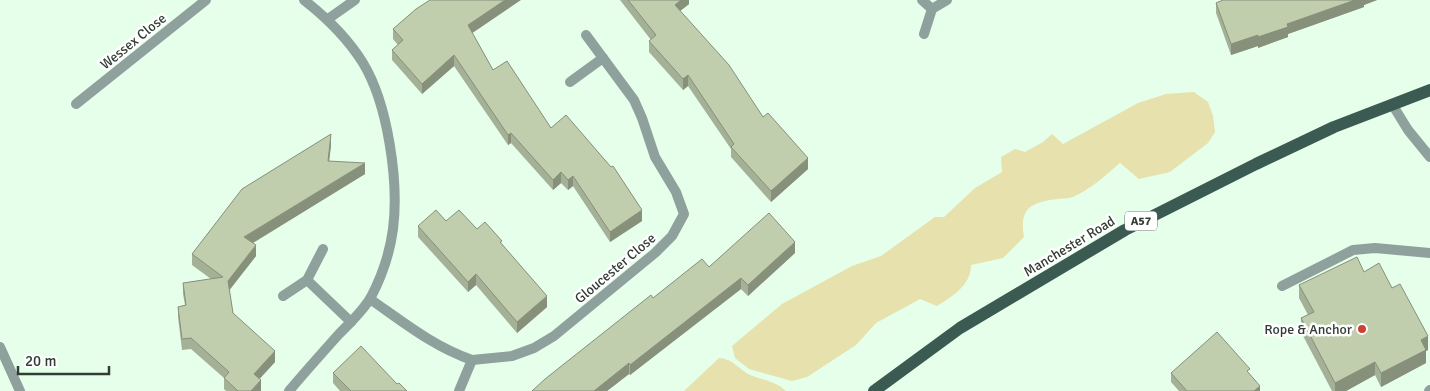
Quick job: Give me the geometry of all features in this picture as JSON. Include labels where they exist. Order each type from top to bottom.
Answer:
[{"type":"main road","name":"Manchester Road","points":[[874,391],[960,328],[1125,230],[1256,164],[1334,128],[1430,90]]},
{"type":"street","name":"Wessex Close","points":[[76,104],[206,0]]},
{"type":"street","points":[[288,391],[370,299],[389,251],[393,228],[394,199],[390,149],[382,111],[374,88],[364,65],[349,42],[328,19],[304,0]]},
{"type":"street","points":[[328,19],[355,0]]},
{"type":"street","points":[[922,0],[932,9]]},
{"type":"street","points":[[924,34],[932,9],[947,0]]},
{"type":"street","name":"Gloucester Close","points":[[370,299],[452,354],[472,360],[512,356],[534,348],[554,336],[672,236],[684,214],[676,192],[655,158],[634,100],[586,35]]},
{"type":"street","points":[[570,82],[604,58]]},
{"type":"street","points":[[1392,104],[1408,130],[1430,157]]},
{"type":"street","points":[[1282,286],[1353,250],[1385,248],[1430,254]]},
{"type":"street","points":[[283,296],[307,280],[323,250]]},
{"type":"street","points":[[307,280],[351,322]]},
{"type":"street","points":[[0,347],[20,391]]},
{"type":"street","points":[[459,391],[472,360]]},
{"type":"shaded area","points":[[1194,92],[1208,102],[1213,116],[1215,132],[1208,143],[1170,172],[1139,179],[1120,163],[1080,194],[1070,198],[1049,200],[1034,205],[1025,213],[1023,219],[1024,237],[1003,258],[971,265],[968,278],[964,284],[949,298],[937,306],[920,299],[876,323],[856,345],[807,377],[792,381],[749,369],[735,358],[732,346],[782,304],[852,266],[881,256],[935,217],[944,217],[975,188],[1002,172],[1001,157],[1015,149],[1025,152],[1043,142],[1052,134],[1063,144],[1138,103],[1166,94]]},
{"type":"shaded area","points":[[719,358],[728,360],[746,373],[773,383],[786,391],[684,391]]},
{"type":"building","points":[[430,0],[505,0],[468,25],[493,70],[507,61],[551,128],[566,115],[611,167],[613,166],[642,210],[610,232],[573,176],[568,180],[561,172],[553,180],[511,133],[508,135],[454,55],[422,84],[392,50],[403,40],[393,29],[416,9]]},
{"type":"building","points":[[628,0],[681,0],[675,5],[729,65],[763,117],[768,113],[808,158],[771,191],[731,147],[734,144],[688,75],[683,79],[649,41],[656,35]]},
{"type":"building","points":[[1223,0],[1355,0],[1287,24],[1288,27],[1231,44],[1216,3]]},
{"type":"building","points":[[331,134],[328,161],[365,163],[244,237],[256,245],[228,281],[233,313],[275,351],[254,374],[261,380],[251,391],[238,391],[224,378],[229,372],[191,338],[182,339],[178,307],[186,305],[183,283],[223,277],[192,254],[242,189]]},
{"type":"building","points":[[436,210],[446,221],[459,210],[477,229],[485,222],[547,296],[517,322],[476,274],[468,282],[418,226]]},
{"type":"building","points":[[769,213],[795,242],[748,285],[741,278],[594,391],[532,391],[651,295],[653,298],[702,259],[709,267]]},
{"type":"building","name":"Rope & Anchor","points":[[1357,257],[1364,272],[1379,263],[1392,288],[1400,284],[1428,336],[1421,340],[1426,350],[1381,373],[1375,362],[1335,383],[1301,318],[1314,312],[1299,285]]},
{"type":"building","points":[[1217,332],[1250,369],[1247,371],[1260,386],[1254,391],[1187,391],[1171,373]]},
{"type":"building","points":[[361,346],[397,384],[399,383],[407,391],[351,391],[333,373]]},
{"type":"place","name":"Rope & Anchor","points":[[1362,329]]}]
